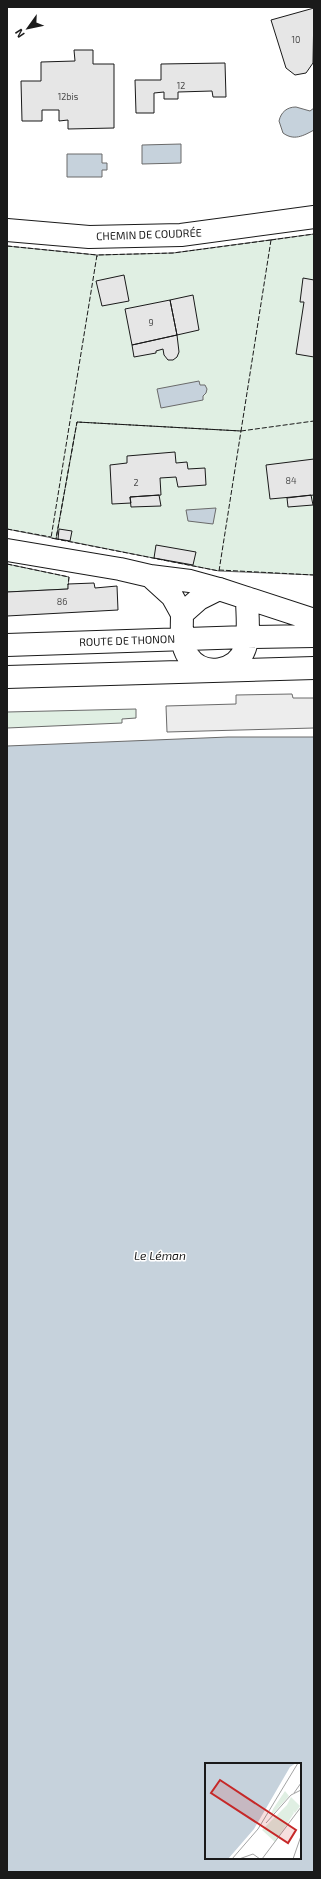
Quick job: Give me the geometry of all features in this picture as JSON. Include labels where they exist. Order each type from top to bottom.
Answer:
[{"type":"main road","name":"CHEMIN DE COUDRÉE","points":[[7,230],[89,237],[174,235],[193,234],[272,221],[314,217]]},
{"type":"main road","points":[[7,550],[120,569],[150,576],[190,581],[314,620]]},
{"type":"main road","points":[[150,576],[161,584],[172,596],[182,614],[182,638],[184,648],[189,657],[204,669],[225,669],[234,664],[241,656],[247,637],[247,598]]},
{"type":"main road","points":[[182,614],[199,599],[219,589]]},
{"type":"main road","name":"ROUTE DE THONON","points":[[7,644],[182,638],[314,636]]},
{"type":"main road","points":[[7,677],[314,668]]},
{"type":"green space","points":[[314,234],[314,575],[219,571],[7,529],[7,246],[97,255],[173,253]]},
{"type":"green space","points":[[7,564],[69,577],[68,589],[7,592]]},
{"type":"green space","points":[[136,709],[136,718],[122,719],[122,723],[7,728],[7,712]]},
{"type":"shaded area","points":[[292,694],[293,698],[314,698],[314,728],[167,732],[166,706],[236,704],[236,695]]},
{"type":"water","points":[[296,107],[310,111],[314,108],[314,130],[302,136],[291,137],[283,133],[279,121],[281,115],[285,111]]},
{"type":"water","points":[[181,144],[181,163],[142,164],[142,145]]},
{"type":"water","points":[[67,154],[102,154],[102,163],[107,163],[107,170],[102,170],[102,177],[67,177]]},
{"type":"water","points":[[199,381],[200,385],[205,385],[207,389],[203,396],[203,400],[161,408],[157,389]]},
{"type":"water","points":[[216,508],[213,524],[188,521],[186,510]]},
{"type":"water","name":"Le Léman","points":[[228,737],[314,737],[314,1872],[7,1872],[7,746]]},
{"type":"building","points":[[314,8],[313,63],[306,73],[295,75],[286,68],[271,20]]},
{"type":"building","points":[[74,50],[93,50],[93,64],[114,64],[114,128],[68,129],[68,120],[59,121],[59,110],[42,110],[42,121],[22,121],[21,81],[41,81],[41,62],[75,61]]},
{"type":"building","points":[[225,63],[226,97],[213,97],[212,91],[178,92],[178,99],[164,99],[164,92],[154,93],[154,113],[136,113],[135,80],[161,80],[161,64]]},
{"type":"building","points":[[124,275],[129,301],[102,306],[96,281]]},
{"type":"building","points":[[303,278],[314,280],[314,357],[296,354],[304,302],[300,302]]},
{"type":"building","points":[[193,295],[199,330],[177,335],[170,300]]},
{"type":"building","points":[[170,300],[177,335],[132,345],[125,309]]},
{"type":"building","points":[[177,335],[179,352],[177,357],[173,360],[168,360],[164,355],[163,349],[156,351],[156,353],[134,357],[132,345]]},
{"type":"building","points":[[175,452],[176,463],[187,462],[188,469],[205,468],[206,485],[178,487],[176,477],[160,478],[161,495],[130,497],[131,503],[112,504],[110,465],[127,463],[127,456]]},
{"type":"building","points":[[314,459],[314,495],[270,499],[266,465]]},
{"type":"building","points":[[159,495],[161,506],[131,507],[130,497]]},
{"type":"building","points":[[311,495],[313,505],[288,507],[287,498]]},
{"type":"building","points":[[59,529],[72,531],[70,541],[58,539]]},
{"type":"building","points":[[156,545],[196,552],[193,565],[154,558]]},
{"type":"building","points":[[94,583],[95,588],[117,586],[118,610],[7,616],[7,592],[68,589],[68,584]]},
{"type":"fence","points":[[271,240],[314,234]]},
{"type":"fence","points":[[271,240],[241,431],[77,422],[56,539],[51,538],[97,255],[173,253],[271,240]]},
{"type":"fence","points":[[7,246],[97,255],[97,257]]},
{"type":"fence","points":[[241,431],[314,421]]},
{"type":"fence","points":[[77,422],[241,431],[219,571],[56,539],[77,422]]},
{"type":"fence","points":[[7,529],[51,537]]},
{"type":"fence","points":[[7,564],[69,577],[68,585]]},
{"type":"fence","points":[[219,570],[314,575]]}]
